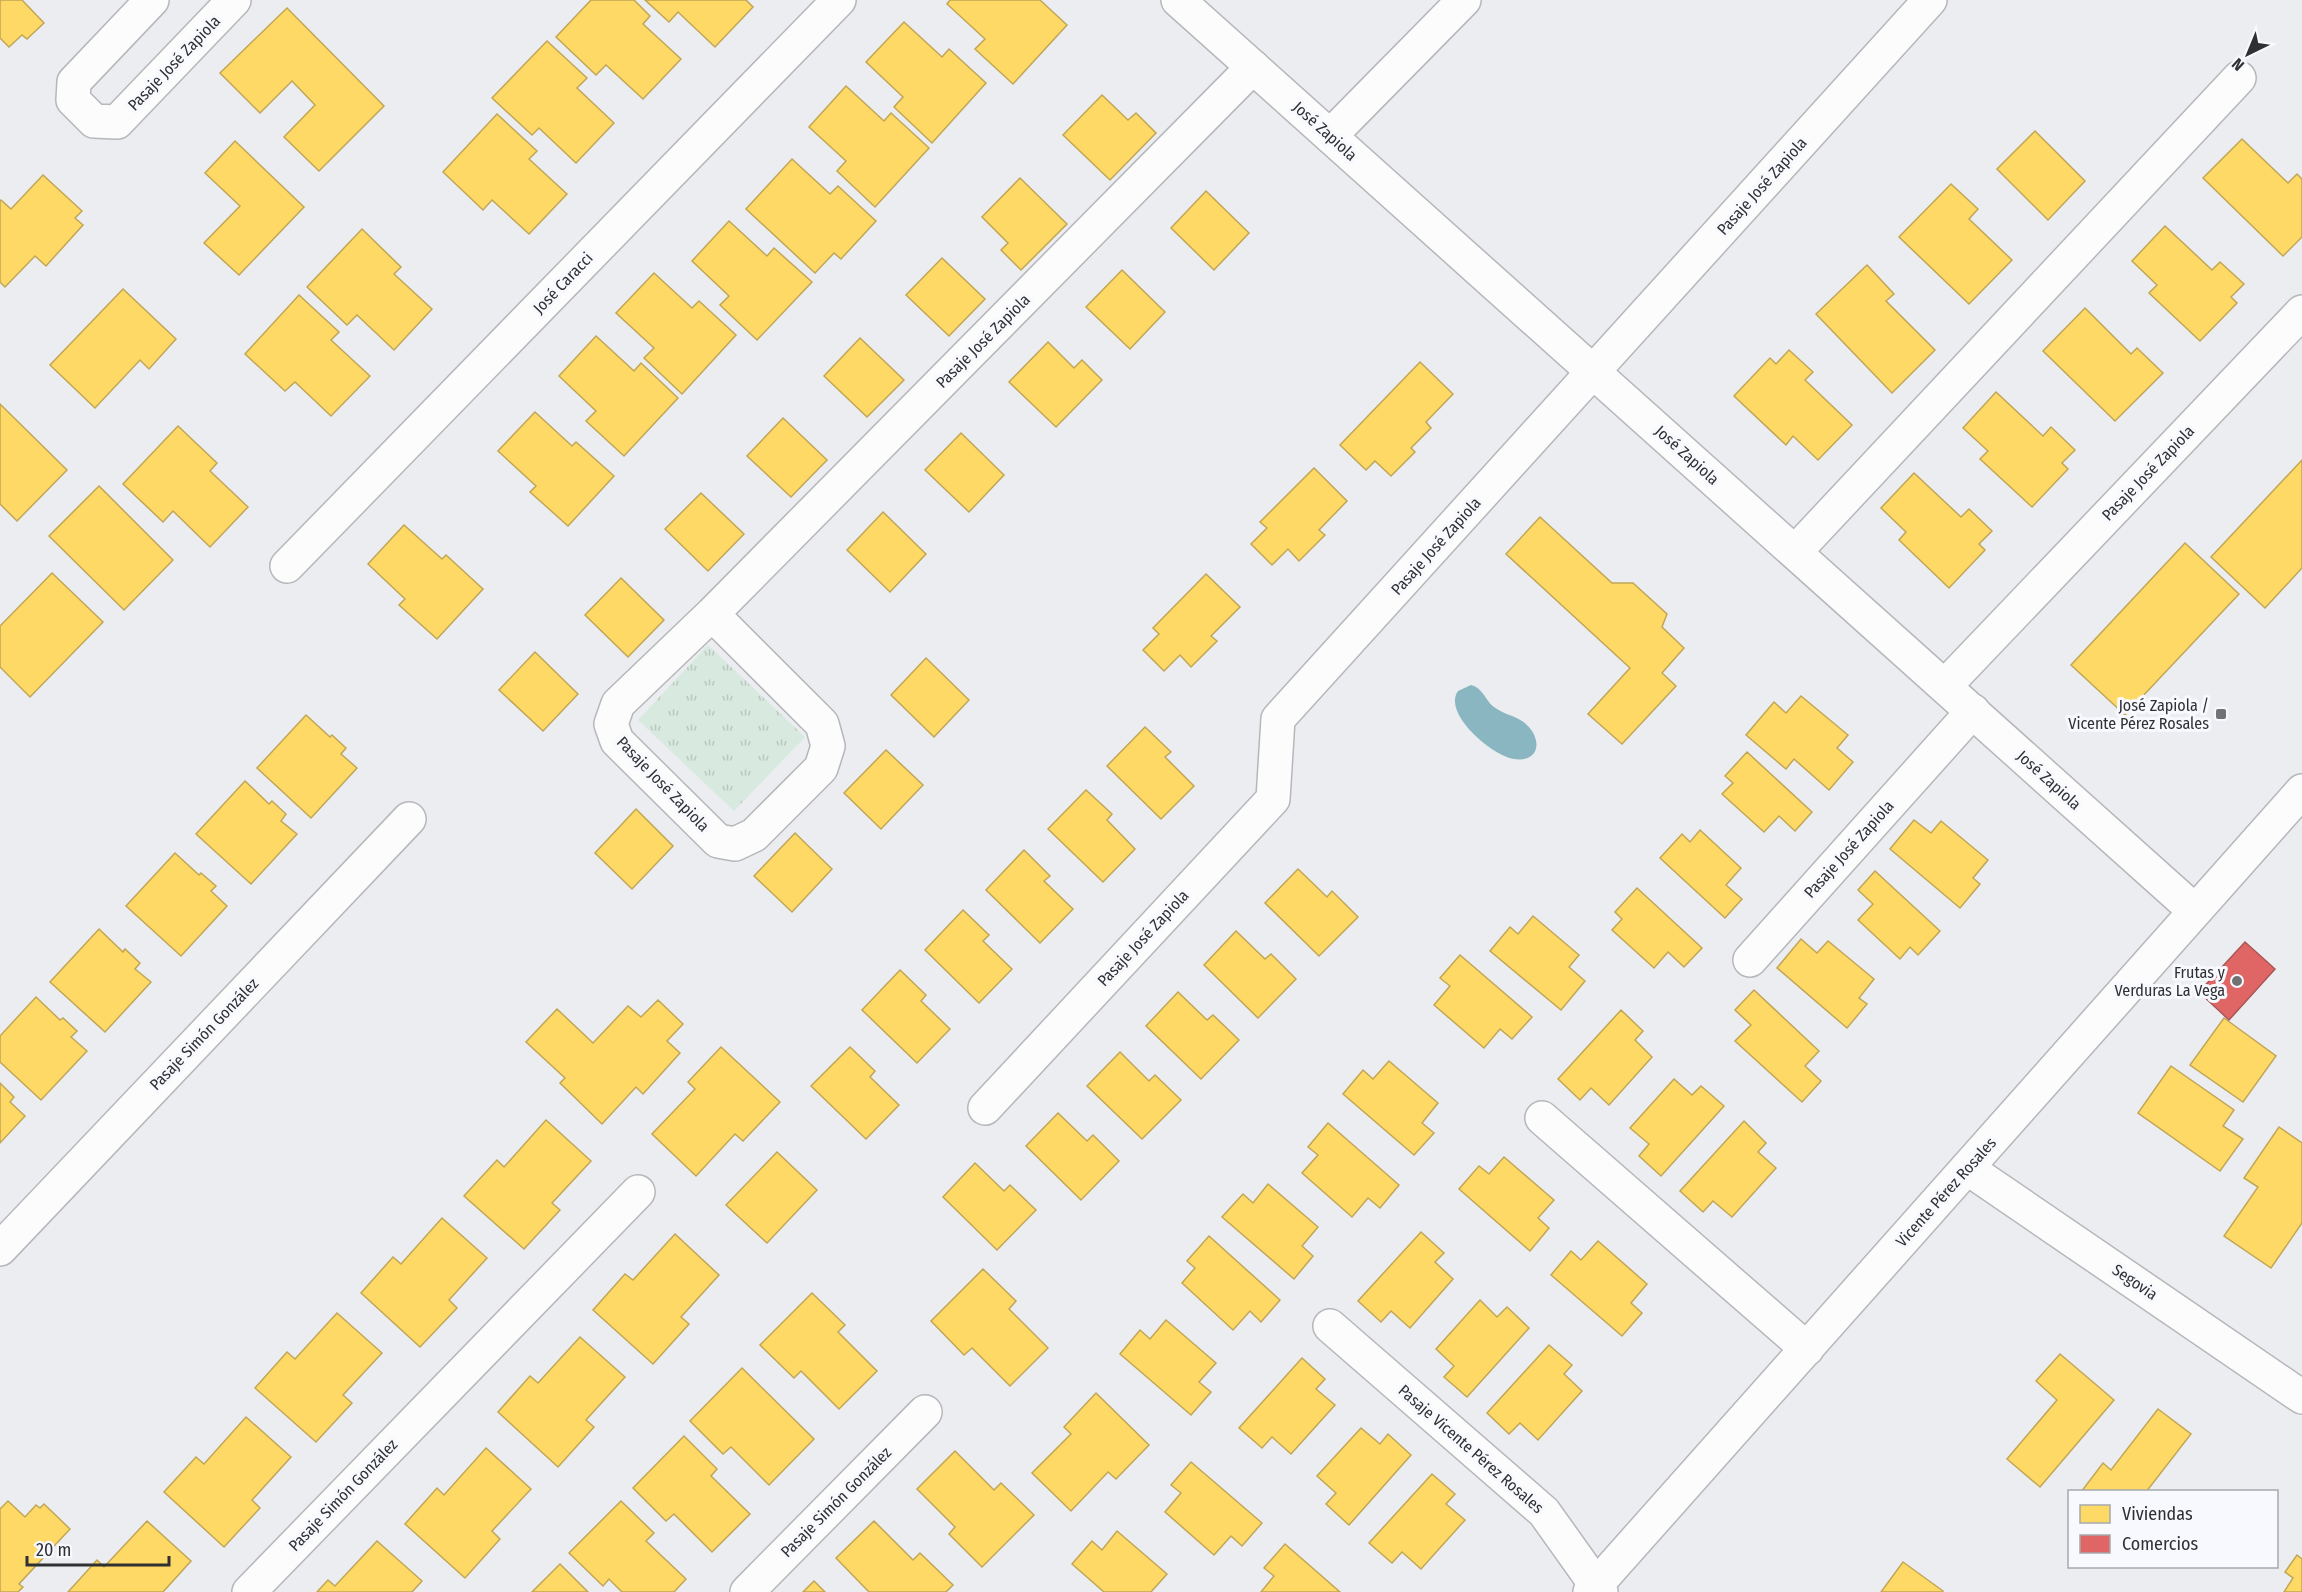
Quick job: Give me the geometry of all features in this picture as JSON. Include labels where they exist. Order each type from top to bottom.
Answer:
[{"type":"street","name":"Pasaje José Zapiola","points":[[152,0],[74,82],[73,100],[94,121],[117,122],[234,0]]},
{"type":"street","name":"José Caracci","points":[[287,566],[839,0]]},
{"type":"street","name":"José Zapiola","points":[[1178,0],[2195,911]]},
{"type":"street","points":[[1330,136],[1464,0]]},
{"type":"street","name":"Pasaje José Zapiola","points":[[985,1108],[1273,799],[1278,718],[1930,0]]},
{"type":"street","name":"Pasaje José Zapiola","points":[[712,614],[822,724],[828,746],[821,768],[754,835],[735,844],[718,841],[617,741],[611,724],[618,704],[712,614],[1253,67]]},
{"type":"street","points":[[1795,552],[2239,78]]},
{"type":"street","name":"Pasaje José Zapiola","points":[[1945,686],[2302,312]]},
{"type":"street","name":"Pasaje José Zapiola","points":[[1750,960],[1973,711]]},
{"type":"street","name":"Vicente Pérez Rosales","points":[[1596,1590],[1807,1348],[2302,791]]},
{"type":"street","name":"Pasaje Simón González","points":[[0,1250],[409,819]]},
{"type":"street","points":[[1542,1118],[1807,1348]]},
{"type":"street","name":"Segovia","points":[[1967,1168],[2302,1397]]},
{"type":"street","name":"Pasaje Simón González","points":[[249,1592],[638,1192]]},
{"type":"street","name":"Pasaje Vicente Pérez Rosales","points":[[1330,1326],[1544,1512],[1596,1590]]},
{"type":"street","name":"Pasaje Simón González","points":[[747,1592],[925,1412]]},
{"type":"green space","points":[[708,645],[805,737],[734,811],[638,720]]},
{"type":"water","points":[[1471,685],[1481,691],[1494,707],[1519,719],[1529,727],[1536,740],[1535,752],[1530,757],[1514,759],[1505,756],[1483,742],[1463,722],[1457,711],[1455,700],[1458,691]]},
{"type":"building: Viviendas","points":[[0,0],[22,0],[44,23],[27,39],[22,35],[9,47],[0,38]]},
{"type":"building: Viviendas","points":[[591,0],[634,0],[650,16],[643,24],[681,59],[643,99],[606,65],[596,75],[556,37]]},
{"type":"building: Viviendas","points":[[645,0],[746,0],[753,7],[715,47],[678,12],[669,22]]},
{"type":"building: Viviendas","points":[[950,0],[1040,0],[1067,25],[1013,84],[975,49],[985,39],[947,4]]},
{"type":"building: Viviendas","points":[[287,8],[384,106],[319,171],[284,137],[315,105],[292,81],[260,113],[220,73]]},
{"type":"building: Viviendas","points":[[904,22],[942,57],[949,49],[986,83],[932,143],[894,107],[903,97],[866,62]]},
{"type":"building: Viviendas","points":[[547,41],[587,78],[577,88],[614,123],[576,163],[539,128],[532,135],[492,98]]},
{"type":"building: Viviendas","points":[[846,86],[884,121],[891,113],[929,148],[875,207],[837,171],[846,161],[809,127]]},
{"type":"building: Viviendas","points":[[1102,95],[1128,120],[1136,113],[1156,133],[1110,180],[1063,135]]},
{"type":"building: Viviendas","points":[[497,114],[537,151],[529,159],[567,194],[529,234],[492,200],[483,210],[443,172]]},
{"type":"building: Viviendas","points":[[2035,131],[2085,181],[2048,220],[1997,169]]},
{"type":"building: Viviendas","points":[[2242,139],[2288,183],[2297,174],[2302,179],[2302,237],[2283,256],[2203,178]]},
{"type":"building: Viviendas","points":[[235,141],[304,207],[239,275],[204,243],[240,206],[205,173]]},
{"type":"building: Viviendas","points":[[792,159],[830,194],[838,186],[876,221],[841,259],[834,253],[815,273],[746,209]]},
{"type":"building: Viviendas","points":[[43,175],[82,211],[75,218],[83,225],[46,266],[35,256],[5,287],[0,282],[0,201],[11,209]]},
{"type":"building: Viviendas","points":[[1020,178],[1067,224],[1021,270],[1001,250],[1008,243],[982,217]]},
{"type":"building: Viviendas","points":[[1951,184],[1978,209],[1969,219],[2012,260],[1969,304],[1899,237]]},
{"type":"building: Viviendas","points":[[1206,191],[1249,233],[1214,270],[1171,228]]},
{"type":"building: Viviendas","points":[[729,221],[767,256],[774,248],[812,282],[757,340],[720,305],[729,296],[692,261]]},
{"type":"building: Viviendas","points":[[2165,226],[2212,270],[2220,262],[2244,284],[2231,297],[2237,303],[2200,341],[2149,293],[2157,285],[2132,261]]},
{"type":"building: Viviendas","points":[[362,229],[401,267],[394,274],[432,309],[394,350],[357,315],[347,325],[307,287]]},
{"type":"building: Viviendas","points":[[942,258],[985,299],[949,336],[906,295]]},
{"type":"building: Viviendas","points":[[1867,265],[1894,294],[1886,301],[1935,350],[1892,393],[1816,314]]},
{"type":"building: Viviendas","points":[[1122,270],[1165,312],[1130,349],[1086,307]]},
{"type":"building: Viviendas","points":[[654,273],[692,308],[699,301],[736,335],[682,394],[644,358],[654,348],[616,313]]},
{"type":"building: Viviendas","points":[[123,289],[176,339],[149,369],[140,360],[95,408],[50,365]]},
{"type":"building: Viviendas","points":[[299,295],[339,332],[331,340],[370,376],[331,416],[295,382],[285,391],[245,354]]},
{"type":"building: Viviendas","points":[[2085,308],[2131,354],[2137,348],[2163,373],[2115,421],[2043,351]]},
{"type":"building: Viviendas","points":[[596,336],[634,371],[641,363],[678,398],[624,456],[586,421],[596,411],[559,376]]},
{"type":"building: Viviendas","points":[[860,338],[904,380],[867,417],[824,376]]},
{"type":"building: Viviendas","points":[[1048,342],[1074,368],[1082,360],[1102,380],[1056,427],[1009,382]]},
{"type":"building: Viviendas","points":[[1789,350],[1813,372],[1805,380],[1852,425],[1818,460],[1793,436],[1786,445],[1734,396],[1770,358],[1776,364]]},
{"type":"building: Viviendas","points":[[1420,362],[1453,394],[1426,422],[1431,428],[1411,448],[1415,452],[1391,476],[1375,461],[1366,470],[1340,445]]},
{"type":"building: Viviendas","points":[[1996,392],[2043,436],[2051,427],[2075,450],[2062,463],[2068,469],[2032,507],[1980,459],[1988,451],[1963,428]]},
{"type":"building: Viviendas","points":[[0,404],[67,470],[17,521],[0,504]]},
{"type":"building: Viviendas","points":[[535,412],[572,446],[576,442],[614,476],[568,526],[530,492],[536,486],[498,451]]},
{"type":"building: Viviendas","points":[[783,418],[827,460],[791,497],[747,456]]},
{"type":"building: Viviendas","points":[[178,426],[217,463],[210,471],[248,507],[210,547],[173,511],[163,522],[123,484]]},
{"type":"building: Viviendas","points":[[961,433],[1004,475],[969,512],[925,470]]},
{"type":"building: Viviendas","points":[[2302,460],[2302,568],[2265,608],[2211,557]]},
{"type":"building: Viviendas","points":[[1314,468],[1347,501],[1319,530],[1325,535],[1299,561],[1288,549],[1272,565],[1251,544],[1267,528],[1260,522]]},
{"type":"building: Viviendas","points":[[1914,473],[1961,517],[1969,509],[1992,531],[1979,544],[1985,550],[1949,588],[1899,540],[1906,532],[1881,508]]},
{"type":"building: Viviendas","points":[[99,486],[173,560],[124,610],[49,536]]},
{"type":"building: Viviendas","points":[[701,493],[744,534],[708,571],[665,529]]},
{"type":"building: Viviendas","points":[[883,512],[926,554],[890,592],[847,550]]},
{"type":"building: Viviendas","points":[[1540,517],[1612,583],[1633,583],[1667,614],[1662,627],[1684,648],[1662,673],[1676,686],[1622,744],[1588,714],[1630,668],[1506,554]]},
{"type":"building: Viviendas","points":[[404,525],[442,559],[446,555],[483,589],[437,639],[399,605],[405,599],[368,564]]},
{"type":"building: Viviendas","points":[[2185,543],[2239,594],[2125,715],[2071,665]]},
{"type":"building: Viviendas","points":[[52,573],[103,622],[30,697],[0,667],[0,626]]},
{"type":"building: Viviendas","points":[[1206,574],[1240,607],[1211,636],[1217,641],[1191,667],[1180,655],[1164,671],[1143,650],[1159,634],[1153,628]]},
{"type":"building: Viviendas","points":[[621,578],[664,620],[628,657],[585,615]]},
{"type":"building: Viviendas","points":[[535,652],[578,694],[543,731],[499,690]]},
{"type":"building: Viviendas","points":[[926,658],[969,700],[934,737],[891,695]]},
{"type":"building: Viviendas","points":[[1801,696],[1848,735],[1837,748],[1853,762],[1829,790],[1794,759],[1786,769],[1746,735],[1774,702],[1786,713]]},
{"type":"building: Viviendas","points":[[306,715],[346,748],[341,754],[357,768],[311,818],[257,768]]},
{"type":"building: Viviendas","points":[[1145,727],[1171,752],[1165,757],[1194,786],[1161,819],[1107,766]]},
{"type":"building: Viviendas","points":[[886,750],[923,785],[881,829],[844,793]]},
{"type":"building: Viviendas","points":[[1747,752],[1812,812],[1795,831],[1779,816],[1764,832],[1722,794],[1733,783],[1725,776]]},
{"type":"building: Viviendas","points":[[245,781],[269,804],[272,801],[286,814],[281,821],[297,834],[251,884],[196,834]]},
{"type":"building: Viviendas","points":[[1086,790],[1112,814],[1107,820],[1135,849],[1103,882],[1048,829]]},
{"type":"building: Viviendas","points":[[636,809],[673,846],[632,889],[595,853]]},
{"type":"building: Viviendas","points":[[1914,820],[1931,833],[1941,821],[1988,860],[1973,878],[1980,884],[1960,908],[1890,849]]},
{"type":"building: Viviendas","points":[[1700,830],[1741,868],[1726,885],[1742,899],[1725,918],[1660,858],[1682,834],[1690,842]]},
{"type":"building: Viviendas","points":[[795,833],[832,869],[792,912],[754,876]]},
{"type":"building: Viviendas","points":[[1024,850],[1050,876],[1044,881],[1073,909],[1040,943],[986,890]]},
{"type":"building: Viviendas","points":[[175,853],[199,875],[201,873],[216,886],[211,891],[227,906],[181,956],[126,906]]},
{"type":"building: Viviendas","points":[[1298,869],[1327,897],[1332,891],[1358,917],[1319,956],[1265,903]]},
{"type":"building: Viviendas","points":[[1875,871],[1940,931],[1918,955],[1910,947],[1900,959],[1858,920],[1873,904],[1858,890]]},
{"type":"building: Viviendas","points":[[1637,888],[1702,948],[1684,967],[1668,952],[1654,968],[1612,930],[1622,919],[1615,912]]},
{"type":"building: Viviendas","points":[[963,910],[989,935],[983,941],[1012,969],[979,1003],[925,950]]},
{"type":"building: Viviendas","points":[[1533,916],[1579,955],[1569,967],[1585,981],[1561,1010],[1490,951],[1510,927],[1518,934]]},
{"type":"building: Viviendas","points":[[99,929],[123,952],[125,949],[140,963],[135,969],[151,982],[105,1032],[50,982]]},
{"type":"building: Viviendas","points":[[1236,931],[1265,959],[1271,954],[1296,979],[1258,1018],[1204,965]]},
{"type":"building: Viviendas","points":[[1801,939],[1817,953],[1828,941],[1874,979],[1859,998],[1867,1004],[1847,1028],[1777,968]]},
{"type":"building: Viviendas","points":[[1460,955],[1532,1017],[1512,1039],[1500,1029],[1484,1048],[1434,1005],[1450,986],[1440,978]]},
{"type":"building: Viviendas","points":[[900,970],[926,995],[921,1001],[950,1029],[917,1063],[862,1010]]},
{"type":"building: Viviendas","points":[[1754,990],[1819,1051],[1805,1066],[1821,1081],[1802,1102],[1735,1041],[1751,1025],[1735,1010]]},
{"type":"building: Viviendas","points":[[1178,992],[1207,1020],[1213,1015],[1239,1040],[1201,1079],[1146,1026]]},
{"type":"building: Viviendas","points":[[36,997],[60,1020],[63,1018],[77,1031],[71,1037],[87,1051],[41,1100],[0,1062],[0,1036]]},
{"type":"building: Viviendas","points":[[658,1000],[683,1024],[667,1041],[680,1053],[643,1094],[636,1087],[602,1124],[560,1083],[565,1078],[526,1042],[557,1009],[593,1043],[628,1006],[641,1017]]},
{"type":"building: Viviendas","points":[[1621,1010],[1643,1031],[1635,1040],[1652,1057],[1609,1105],[1591,1088],[1580,1100],[1558,1079]]},
{"type":"building: Viviendas","points":[[2224,1018],[2276,1056],[2243,1102],[2190,1065]]},
{"type":"building: Viviendas","points":[[721,1047],[780,1102],[743,1141],[735,1134],[696,1176],[652,1134],[695,1089],[688,1082]]},
{"type":"building: Viviendas","points":[[850,1047],[875,1071],[870,1077],[899,1105],[866,1139],[811,1086]]},
{"type":"building: Viviendas","points":[[1120,1052],[1149,1081],[1155,1075],[1181,1100],[1142,1139],[1087,1086]]},
{"type":"building: Viviendas","points":[[1389,1061],[1438,1103],[1422,1123],[1434,1133],[1414,1155],[1343,1094],[1363,1070],[1373,1079]]},
{"type":"building: Viviendas","points":[[2171,1066],[2234,1110],[2223,1126],[2243,1139],[2220,1171],[2138,1113]]},
{"type":"building: Viviendas","points":[[1674,1079],[1692,1095],[1701,1086],[1724,1106],[1661,1176],[1639,1156],[1649,1144],[1630,1128]]},
{"type":"building: Viviendas","points":[[0,1083],[14,1097],[10,1102],[25,1116],[0,1143]]},
{"type":"building: Viviendas","points":[[1058,1113],[1087,1141],[1093,1135],[1119,1161],[1081,1200],[1026,1146]]},
{"type":"building: Viviendas","points":[[546,1120],[591,1161],[552,1203],[560,1210],[524,1249],[464,1196],[497,1160],[504,1167]]},
{"type":"building: Viviendas","points":[[1744,1121],[1766,1143],[1758,1152],[1776,1168],[1732,1217],[1713,1201],[1703,1212],[1680,1191]]},
{"type":"building: Viviendas","points":[[1328,1123],[1399,1185],[1380,1208],[1368,1198],[1352,1217],[1302,1173],[1318,1155],[1308,1147]]},
{"type":"building: Viviendas","points":[[2279,1127],[2302,1143],[2302,1223],[2271,1268],[2224,1236],[2258,1187],[2244,1178]]},
{"type":"building: Viviendas","points":[[777,1152],[817,1190],[767,1243],[726,1205]]},
{"type":"building: Viviendas","points":[[1504,1157],[1554,1200],[1538,1218],[1549,1228],[1530,1251],[1459,1189],[1479,1166],[1489,1174]]},
{"type":"building: Viviendas","points":[[975,1163],[1004,1191],[1010,1185],[1036,1210],[997,1250],[943,1197]]},
{"type":"building: Viviendas","points":[[1268,1184],[1318,1227],[1302,1246],[1313,1256],[1294,1279],[1222,1217],[1243,1194],[1253,1203]]},
{"type":"building: Viviendas","points":[[442,1218],[487,1258],[449,1300],[457,1308],[420,1347],[361,1293],[393,1257],[401,1264]]},
{"type":"building: Viviendas","points":[[1421,1232],[1444,1253],[1435,1262],[1453,1279],[1410,1328],[1391,1311],[1381,1322],[1358,1301]]},
{"type":"building: Viviendas","points":[[675,1234],[719,1275],[681,1317],[689,1324],[653,1364],[593,1310],[625,1274],[633,1280]]},
{"type":"building: Viviendas","points":[[1209,1236],[1280,1300],[1261,1322],[1250,1311],[1233,1330],[1182,1283],[1195,1268],[1187,1261]]},
{"type":"building: Viviendas","points":[[1598,1241],[1647,1284],[1631,1303],[1642,1313],[1622,1336],[1551,1275],[1571,1251],[1581,1260]]},
{"type":"building: Viviendas","points":[[983,1269],[1016,1301],[1009,1309],[1048,1348],[1010,1386],[972,1348],[964,1355],[931,1321]]},
{"type":"building: Viviendas","points":[[812,1293],[845,1325],[838,1332],[877,1371],[839,1409],[801,1371],[794,1378],[760,1345]]},
{"type":"building: Viviendas","points":[[1480,1300],[1497,1317],[1507,1307],[1529,1328],[1467,1397],[1444,1377],[1454,1366],[1436,1349]]},
{"type":"building: Viviendas","points":[[337,1313],[382,1353],[343,1395],[352,1403],[316,1442],[255,1388],[287,1352],[295,1359]]},
{"type":"building: Viviendas","points":[[1166,1320],[1216,1363],[1199,1382],[1211,1392],[1191,1415],[1120,1354],[1140,1330],[1150,1339]]},
{"type":"building: Viviendas","points":[[580,1337],[625,1377],[586,1420],[594,1427],[558,1467],[498,1412],[530,1376],[538,1383]]},
{"type":"building: Viviendas","points":[[1549,1345],[1572,1365],[1564,1374],[1582,1391],[1538,1440],[1520,1423],[1509,1434],[1487,1413]]},
{"type":"building: Viviendas","points":[[2060,1354],[2114,1400],[2040,1487],[2007,1459],[2057,1400],[2036,1381]]},
{"type":"building: Viviendas","points":[[1302,1358],[1325,1379],[1316,1389],[1335,1405],[1291,1454],[1272,1437],[1262,1448],[1239,1428]]},
{"type":"building: Viviendas","points":[[742,1368],[814,1439],[769,1485],[731,1447],[723,1454],[690,1421]]},
{"type":"building: Viviendas","points":[[1096,1393],[1149,1445],[1116,1479],[1108,1472],[1071,1511],[1032,1473],[1071,1434],[1064,1427]]},
{"type":"building: Viviendas","points":[[2158,1409],[2191,1434],[2148,1490],[2083,1490],[2103,1463],[2111,1470]]},
{"type":"building: Viviendas","points":[[246,1417],[291,1457],[252,1500],[260,1508],[224,1547],[164,1492],[196,1457],[204,1464]]},
{"type":"building: Viviendas","points":[[1361,1428],[1380,1444],[1388,1434],[1411,1455],[1349,1525],[1326,1504],[1336,1493],[1317,1476]]},
{"type":"building: Viviendas","points":[[684,1436],[717,1469],[711,1476],[750,1514],[712,1552],[674,1514],[666,1521],[633,1488]]},
{"type":"building: Viviendas","points":[[486,1448],[531,1489],[492,1531],[500,1539],[465,1578],[405,1524],[437,1488],[444,1495]]},
{"type":"building: Viviendas","points":[[955,1451],[994,1490],[1001,1483],[1034,1515],[982,1567],[949,1534],[955,1527],[917,1489]]},
{"type":"building: Viviendas","points":[[1191,1462],[1262,1523],[1242,1546],[1231,1536],[1214,1555],[1165,1512],[1181,1493],[1171,1485]]},
{"type":"building: Viviendas","points":[[1432,1474],[1455,1494],[1446,1504],[1465,1520],[1421,1569],[1402,1552],[1392,1563],[1369,1543]]},
{"type":"building: Viviendas","points":[[8,1501],[25,1517],[36,1505],[40,1508],[44,1504],[70,1529],[19,1584],[23,1587],[18,1592],[0,1592],[0,1509]]},
{"type":"building: Viviendas","points":[[621,1501],[654,1533],[646,1541],[686,1579],[674,1592],[622,1592],[609,1579],[603,1586],[569,1553]]},
{"type":"building: Viviendas","points":[[147,1521],[191,1561],[163,1592],[68,1592],[97,1560],[104,1567]]},
{"type":"building: Viviendas","points":[[874,1521],[913,1560],[920,1553],[953,1585],[946,1592],[869,1592],[836,1558]]},
{"type":"building: Viviendas","points":[[1117,1531],[1167,1574],[1151,1592],[1104,1592],[1072,1564],[1092,1541],[1102,1550]]},
{"type":"building: Viviendas","points":[[377,1541],[422,1581],[412,1592],[317,1592],[328,1580],[335,1586]]},
{"type":"building: Viviendas","points":[[1285,1544],[1340,1592],[1261,1592],[1274,1576],[1264,1568]]},
{"type":"building: Viviendas","points":[[2297,1555],[2302,1559],[2302,1592],[2284,1592],[2293,1578],[2285,1572]]},
{"type":"building: Viviendas","points":[[1903,1562],[1943,1591],[1881,1592]]},
{"type":"building: Viviendas","points":[[560,1564],[588,1592],[532,1592]]},
{"type":"building: Viviendas","points":[[814,1581],[825,1592],[803,1592]]},
{"type":"building: Comercios","name":"Frutas y Verduras La Vega","points":[[2245,942],[2275,969],[2229,1020],[2199,992]]},
{"type":"place","name":"José Zapiola / Vicente Pérez Rosales","points":[[2221,714]]},
{"type":"place","name":"Frutas y Verduras La Vega","points":[[2237,981]]}]
